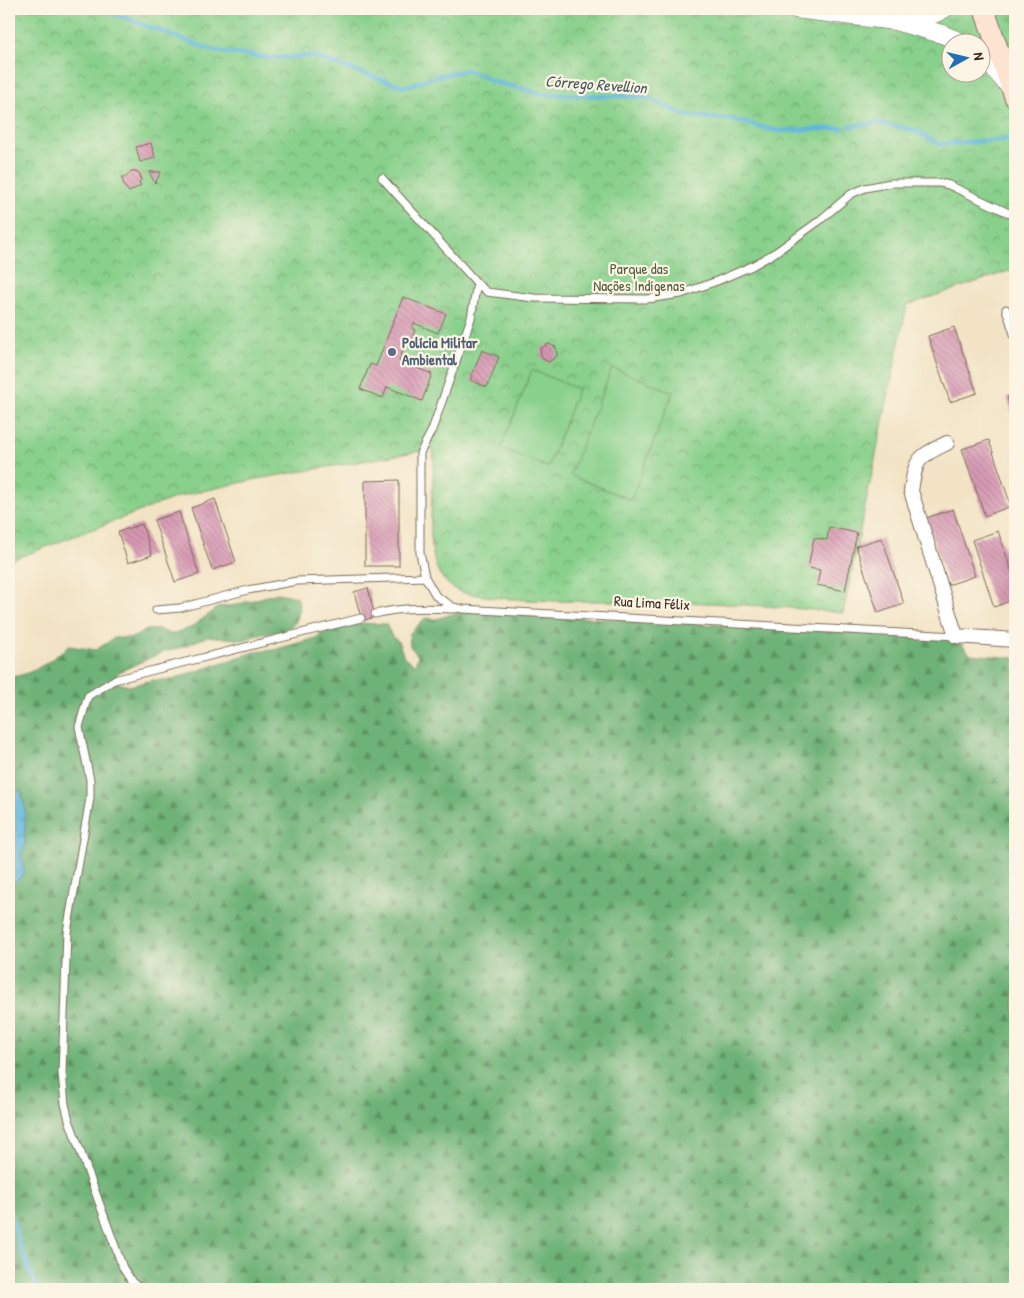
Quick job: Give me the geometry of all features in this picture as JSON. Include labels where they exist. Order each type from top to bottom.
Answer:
[{"type":"main road","points":[[984,9],[1014,94]]},
{"type":"street","points":[[795,9],[895,21],[942,34]]},
{"type":"street","points":[[895,21],[934,14],[944,9]]},
{"type":"street","points":[[992,67],[1014,94]]},
{"type":"street","points":[[947,443],[924,454],[914,468],[911,491],[956,636]]},
{"type":"street","name":"Rua Lima Félix","points":[[956,636],[1015,640]]},
{"type":"lane","points":[[382,178],[487,292],[534,298],[647,299],[681,294],[717,282],[776,252],[819,221],[851,194],[865,188],[891,183],[940,183],[949,185],[1015,216]]},
{"type":"lane","name":"Rua Lima Félix","points":[[477,283],[471,318],[432,430],[420,453],[420,553],[425,577],[436,596],[453,607],[463,609],[956,636]]},
{"type":"lane","points":[[1006,309],[1015,336]]},
{"type":"lane","points":[[156,610],[180,608],[248,590],[297,581],[425,577]]},
{"type":"lane","points":[[375,614],[395,609],[416,607],[463,609]]},
{"type":"lane","points":[[140,1289],[132,1282],[123,1268],[70,1120],[65,1104],[62,1073],[68,932],[90,798],[90,780],[79,728],[88,696],[114,680],[361,618]]},
{"type":"green space","name":"Parque das Nações Indígenas","points":[[9,9],[684,9],[784,20],[897,28],[942,42],[942,82],[992,82],[992,77],[1013,105],[1015,110],[1015,269],[907,305],[843,613],[708,603],[526,600],[459,591],[443,579],[436,567],[433,552],[431,516],[433,449],[257,479],[180,496],[9,561]]},
{"type":"green space","points":[[953,9],[980,9],[987,32],[951,32],[913,21],[940,17]]},
{"type":"green space","points":[[995,9],[1015,9],[1015,70]]},
{"type":"green space","points":[[992,47],[997,63],[992,58]]},
{"type":"green space","points":[[612,368],[673,392],[631,500],[570,475]]},
{"type":"green space","points":[[532,370],[578,389],[548,467],[501,448]]},
{"type":"green space","points":[[278,593],[297,597],[300,609],[296,622],[284,631],[262,634],[243,640],[208,636],[180,648],[165,651],[119,672],[112,681],[129,686],[153,680],[170,680],[254,652],[273,650],[313,639],[331,629],[346,628],[356,623],[386,624],[392,637],[398,641],[404,657],[415,665],[418,656],[410,646],[409,634],[425,618],[436,619],[463,611],[955,638],[971,654],[1015,658],[1015,1289],[9,1289],[9,677],[26,674],[48,662],[69,646],[96,650],[114,638],[132,638],[147,630],[159,629],[171,634],[190,628],[219,607],[236,605]]},
{"type":"water","points":[[9,788],[21,791],[25,807],[25,845],[21,856],[25,873],[14,883],[9,883]]},
{"type":"building","points":[[151,143],[155,158],[140,162],[136,147]]},
{"type":"building","points":[[131,171],[136,171],[140,174],[141,180],[139,183],[141,185],[129,192],[124,186],[122,177],[126,177]]},
{"type":"building","points":[[149,172],[161,172],[155,183]]},
{"type":"building","name":"Polícia Militar Ambiental","points":[[403,297],[446,314],[438,333],[414,323],[412,328],[415,330],[410,343],[406,342],[399,361],[432,374],[422,401],[387,387],[383,398],[360,389],[370,364],[376,366]]},
{"type":"building","points":[[954,327],[977,393],[950,402],[928,336]]},
{"type":"building","points":[[548,344],[556,347],[557,356],[549,362],[542,359],[540,349]]},
{"type":"building","points":[[482,350],[499,357],[487,387],[470,380]]},
{"type":"building","points":[[1015,395],[1015,421],[1007,397]]},
{"type":"building","points":[[989,440],[1011,506],[985,516],[962,449]]},
{"type":"building","points":[[399,480],[399,566],[365,566],[365,481]]},
{"type":"building","points":[[215,499],[236,562],[212,570],[191,508]]},
{"type":"building","points":[[953,509],[975,576],[948,585],[926,518]]},
{"type":"building","points":[[179,512],[199,574],[175,582],[154,520]]},
{"type":"building","points":[[142,524],[152,555],[128,563],[118,532]]},
{"type":"building","points":[[829,527],[857,533],[845,591],[817,585],[820,570],[808,568],[814,538],[827,540]]},
{"type":"building","points":[[998,531],[1015,581],[1015,599],[994,607],[972,540]]},
{"type":"building","points":[[882,538],[904,604],[878,613],[856,546]]},
{"type":"building","points":[[368,588],[375,617],[362,621],[354,592]]},
{"type":"waterway","name":"Córrego Revellion","points":[[92,9],[112,13],[214,51],[271,58],[311,56],[405,87],[433,77],[467,70],[495,82],[543,94],[645,97],[684,115],[734,120],[777,131],[843,128]]},
{"type":"waterway","name":"Córrego Revellion","points":[[850,126],[879,123],[914,130],[939,144],[1015,139]]},
{"type":"waterway","points":[[9,1208],[20,1247],[37,1289]]},
{"type":"place","name":"Polícia Militar Ambiental","points":[[392,352]]}]
